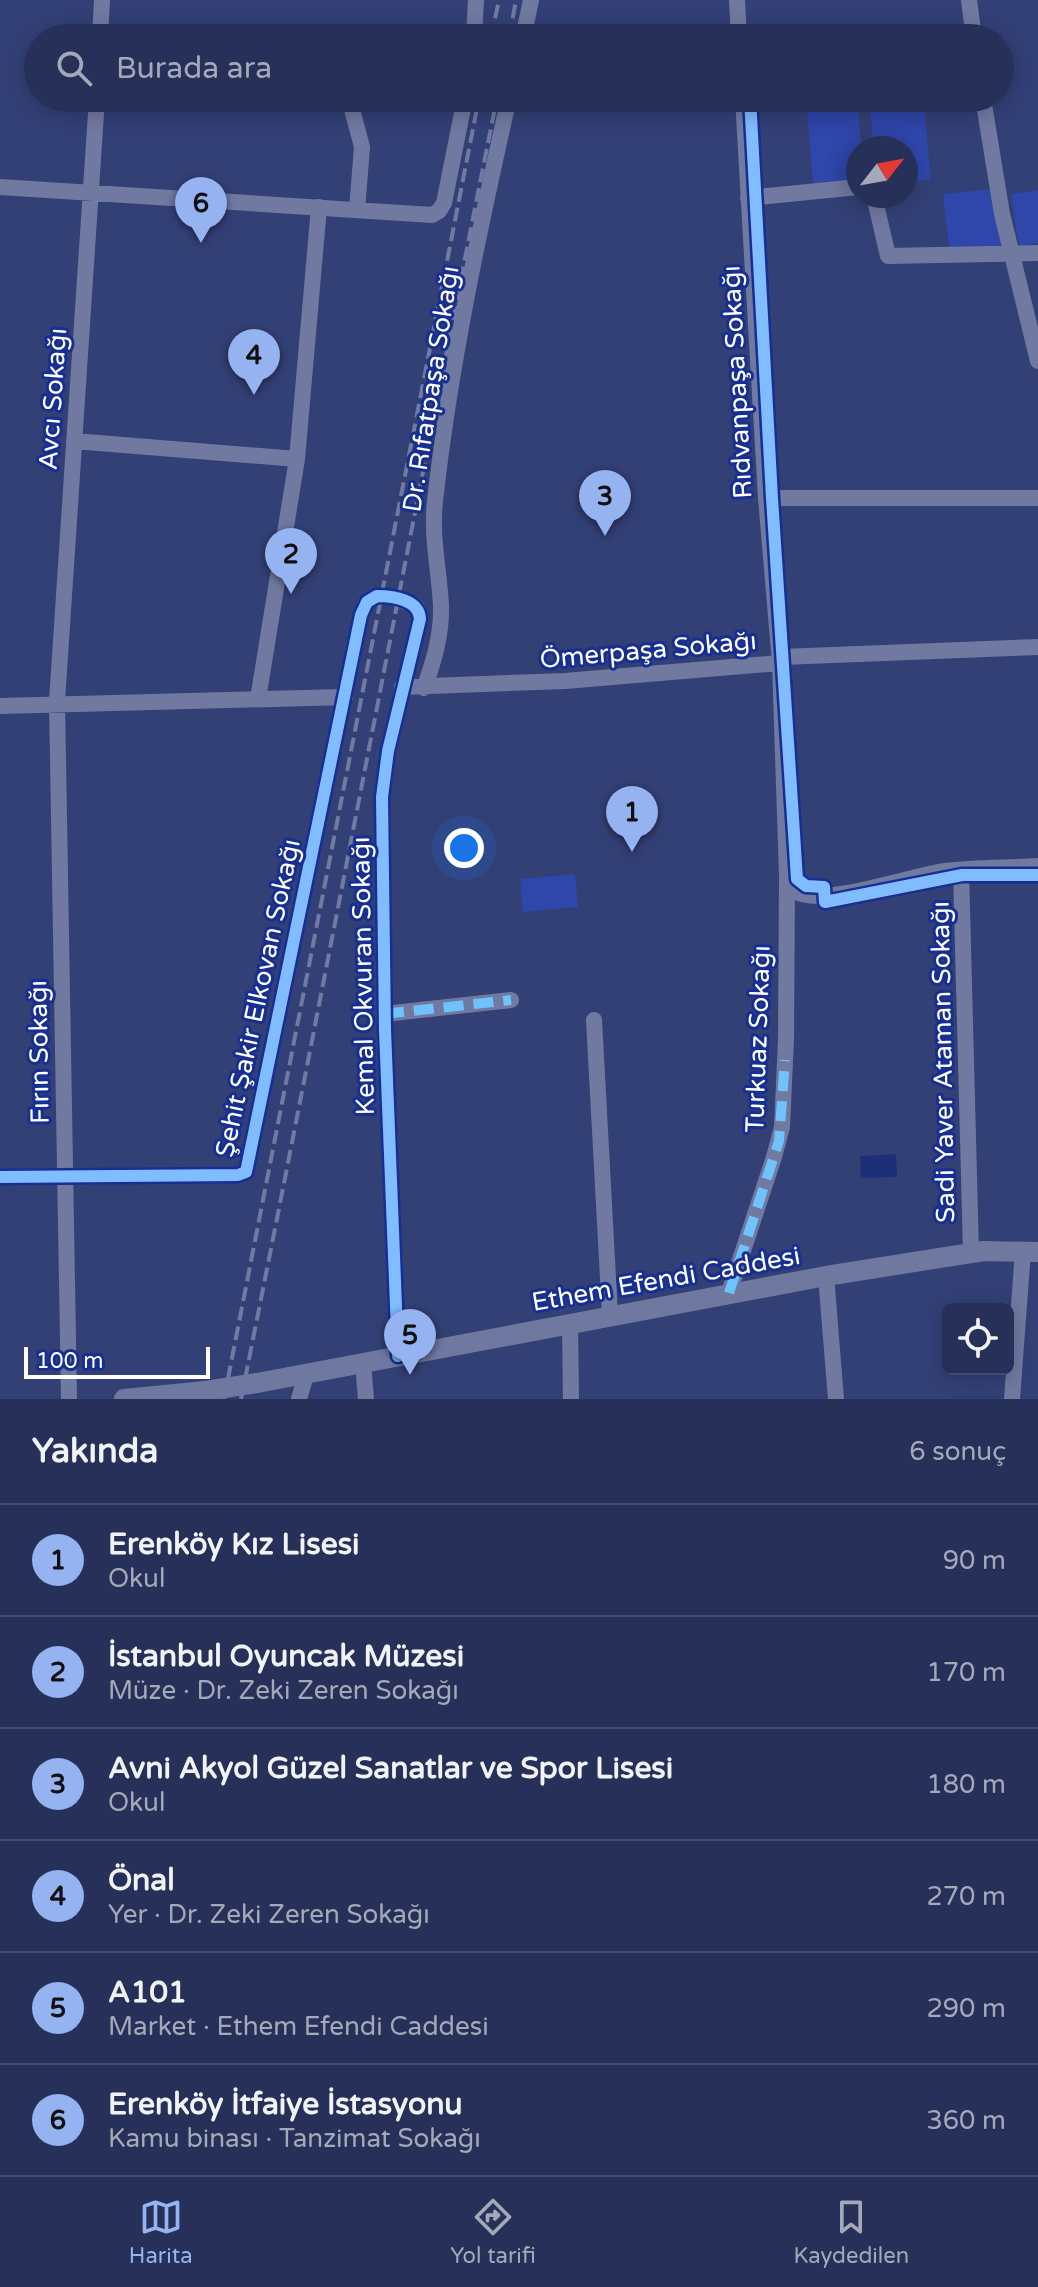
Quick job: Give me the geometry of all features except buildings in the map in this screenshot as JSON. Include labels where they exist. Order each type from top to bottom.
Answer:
[{"type":"main road","name":"Ethem Efendi Caddesi","points":[[124,1399],[206,1391],[306,1375],[826,1276],[971,1253],[1030,1251]]},
{"type":"street","points":[[101,24],[102,0]]},
{"type":"street","points":[[475,24],[476,0]]},
{"type":"street","points":[[526,24],[531,0]]},
{"type":"street","points":[[737,0],[738,24]]},
{"type":"street","points":[[969,0],[972,24]]},
{"type":"street","name":"Avcı Sokağı","points":[[57,704],[96,112]]},
{"type":"street","points":[[353,112],[362,147],[357,210]]},
{"type":"street","points":[[0,187],[426,215],[439,211],[444,203],[462,112]]},
{"type":"street","name":"Dr. Rıfatpaşa Sokağı","points":[[424,688],[434,661],[440,625],[434,515],[446,412],[481,224],[506,112]]},
{"type":"street","name":"Rıdvanpaşa Sokağı","points":[[744,112],[766,498],[780,663],[787,876]]},
{"type":"street","points":[[985,112],[1002,214],[1038,361]]},
{"type":"street","points":[[748,198],[846,188]]},
{"type":"street","points":[[258,699],[297,459],[319,207]]},
{"type":"street","points":[[877,208],[888,256],[1038,253]]},
{"type":"street","points":[[74,441],[297,459]]},
{"type":"street","points":[[766,498],[1038,498]]},
{"type":"street","name":"Şehit Şakir Elkovan Sokağı","points":[[0,1177],[240,1175],[246,1172],[361,615],[365,605],[373,598]]},
{"type":"street","name":"Kemal Okvuran Sokağı","points":[[398,1356],[384,1014],[382,797],[386,758],[420,618],[417,608],[410,603]]},
{"type":"street","name":"Ömerpaşa Sokağı","points":[[402,687],[594,679],[780,663],[782,657],[1038,647]]},
{"type":"street","points":[[0,706],[345,697]]},
{"type":"street","name":"Fırın Sokağı","points":[[57,704],[69,1399]]},
{"type":"street","points":[[787,876],[799,893],[813,896],[961,870],[1038,866]]},
{"type":"street","name":"Sadi Yaver Ataman Sokağı","points":[[961,870],[971,1253]]},
{"type":"street","name":"Turkuaz Sokağı","points":[[729,1293],[782,1127],[787,876]]},
{"type":"street","points":[[384,1014],[511,1000]]},
{"type":"street","points":[[594,1020],[610,1315]]},
{"type":"street","points":[[1012,1399],[1030,1251]]},
{"type":"street","points":[[826,1276],[836,1399]]},
{"type":"street","points":[[570,1323],[571,1399]]},
{"type":"street","points":[[363,1363],[366,1399]]},
{"type":"street","points":[[299,1399],[306,1375]]},
{"type":"shaded area","points":[[807,112],[858,112],[860,136],[846,136],[846,181],[813,183]]},
{"type":"shaded area","points":[[870,112],[924,112],[931,179],[918,180],[918,136],[873,136]]},
{"type":"shaded area","points":[[991,189],[1002,248],[949,248],[943,194]]},
{"type":"shaded area","points":[[1038,190],[1038,243],[1019,246],[1011,194]]},
{"type":"shaded area","points":[[575,874],[578,907],[523,912],[520,879]]},
{"type":"shaded area","points":[[896,1154],[897,1177],[861,1178],[860,1156]]},
{"type":"tunnel","points":[[373,598],[383,596],[410,603]]},
{"type":"railway","points":[[494,24],[499,0]]},
{"type":"railway","points":[[512,24],[516,0]]},
{"type":"railway","points":[[224,1399],[476,112]]},
{"type":"railway","points":[[241,1399],[494,112]]},
{"type":"marked path","points":[[384,1014],[511,1000]]},
{"type":"marked path","points":[[729,1293],[779,1141],[785,1060]]},
{"type":"cycle path","points":[[751,112],[797,879],[806,886],[824,887],[825,902],[962,875],[1038,875]]},
{"type":"cycle path","points":[[0,1177],[238,1175],[246,1172],[361,615],[367,602],[377,596],[404,600],[415,607],[420,619],[388,751],[382,797],[385,1030],[398,1356]]},
{"type":"place","name":"Erenköy İtfaiye İstasyonu","points":[[201,243]]},
{"type":"place","name":"Önal","points":[[254,395]]},
{"type":"place","name":"Avni Akyol Güzel Sanatlar ve Spor Lisesi","points":[[605,536]]},
{"type":"place","name":"İstanbul Oyuncak Müzesi","points":[[291,594]]},
{"type":"place","name":"Erenköy Kız Lisesi","points":[[632,852]]},
{"type":"place","name":"A101","points":[[410,1375]]}]
